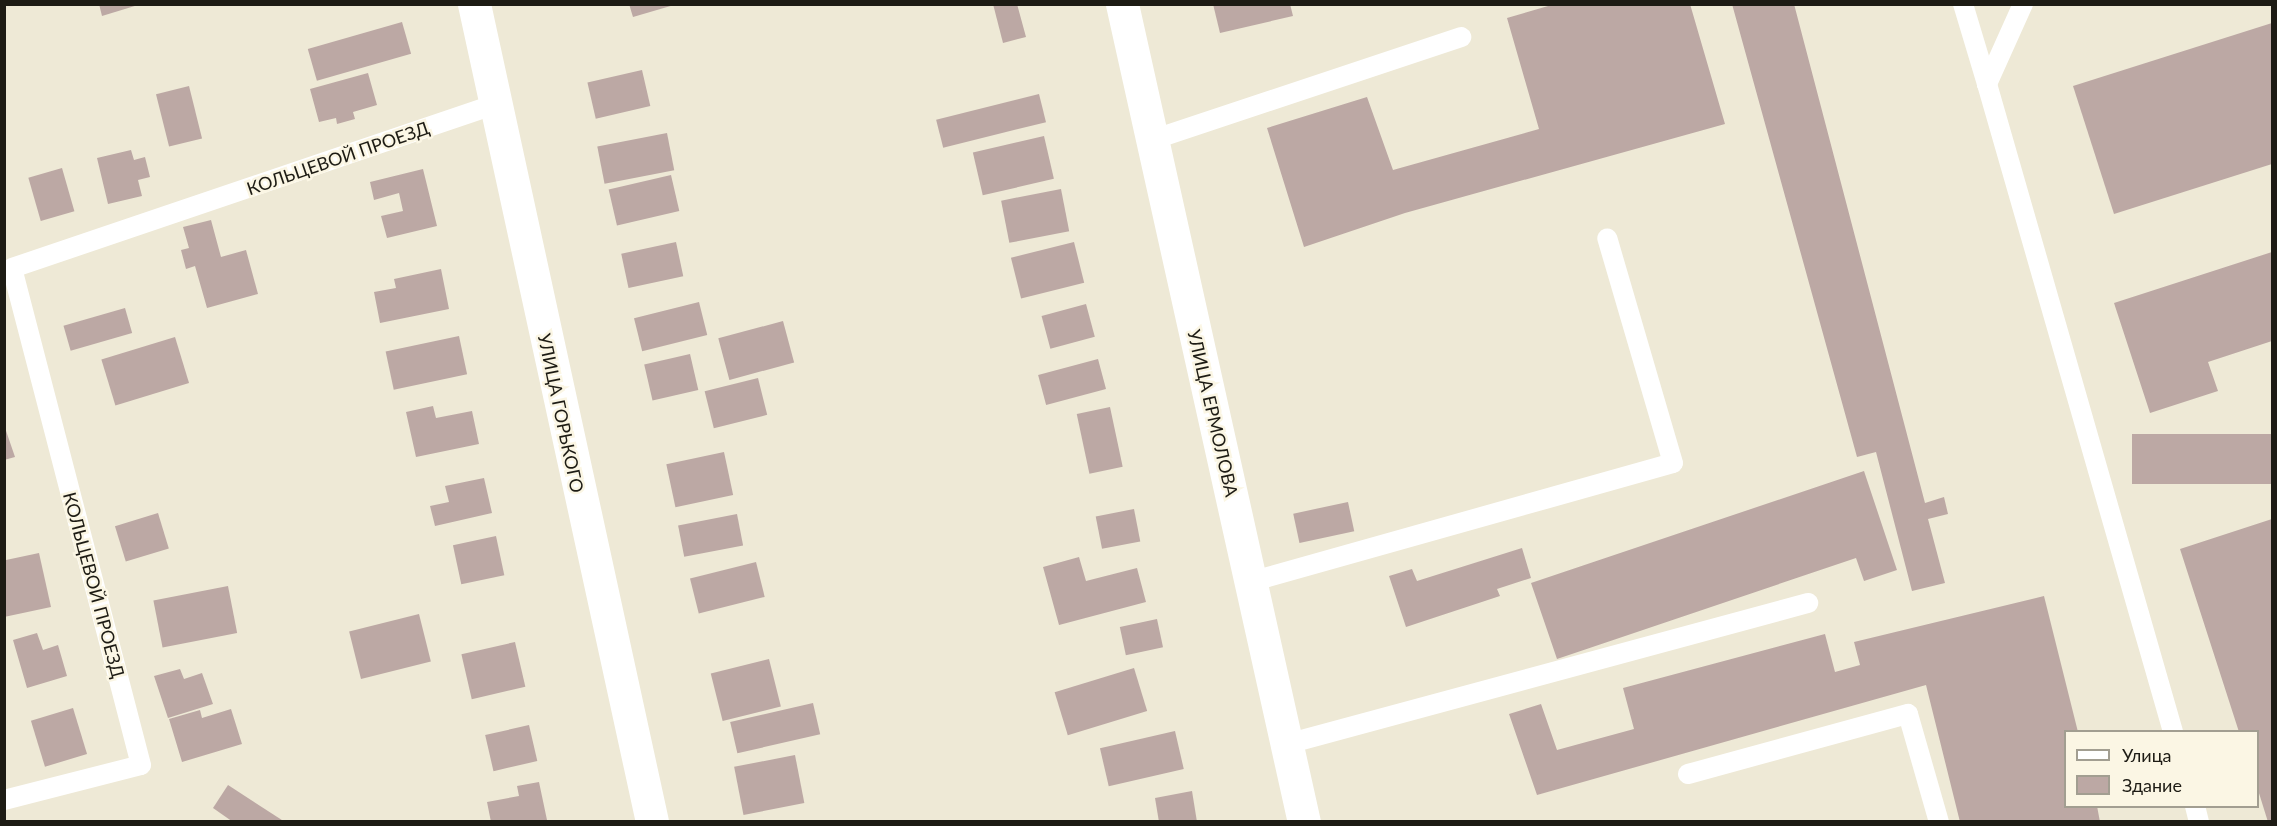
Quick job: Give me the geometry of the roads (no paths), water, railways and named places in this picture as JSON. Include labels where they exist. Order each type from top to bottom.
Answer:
[{"type":"street","name":"УЛИЦА ГОРЬКОГО","points":[[474,4],[493,105],[652,822]]},
{"type":"street","name":"УЛИЦА ЕРМОЛОВА","points":[[1122,4],[1304,822]]},
{"type":"lane","points":[[1964,4],[2172,730]]},
{"type":"lane","points":[[1987,84],[2023,4]]},
{"type":"lane","points":[[1152,140],[1461,37]]},
{"type":"lane","name":"КОЛЬЦЕВОЙ ПРОЕЗД","points":[[4,800],[141,765],[8,269],[493,105]]},
{"type":"lane","points":[[1250,582],[1673,463],[1607,238]]},
{"type":"lane","points":[[1287,744],[1808,603]]},
{"type":"lane","points":[[1688,774],[1908,714],[1939,822]]}]
